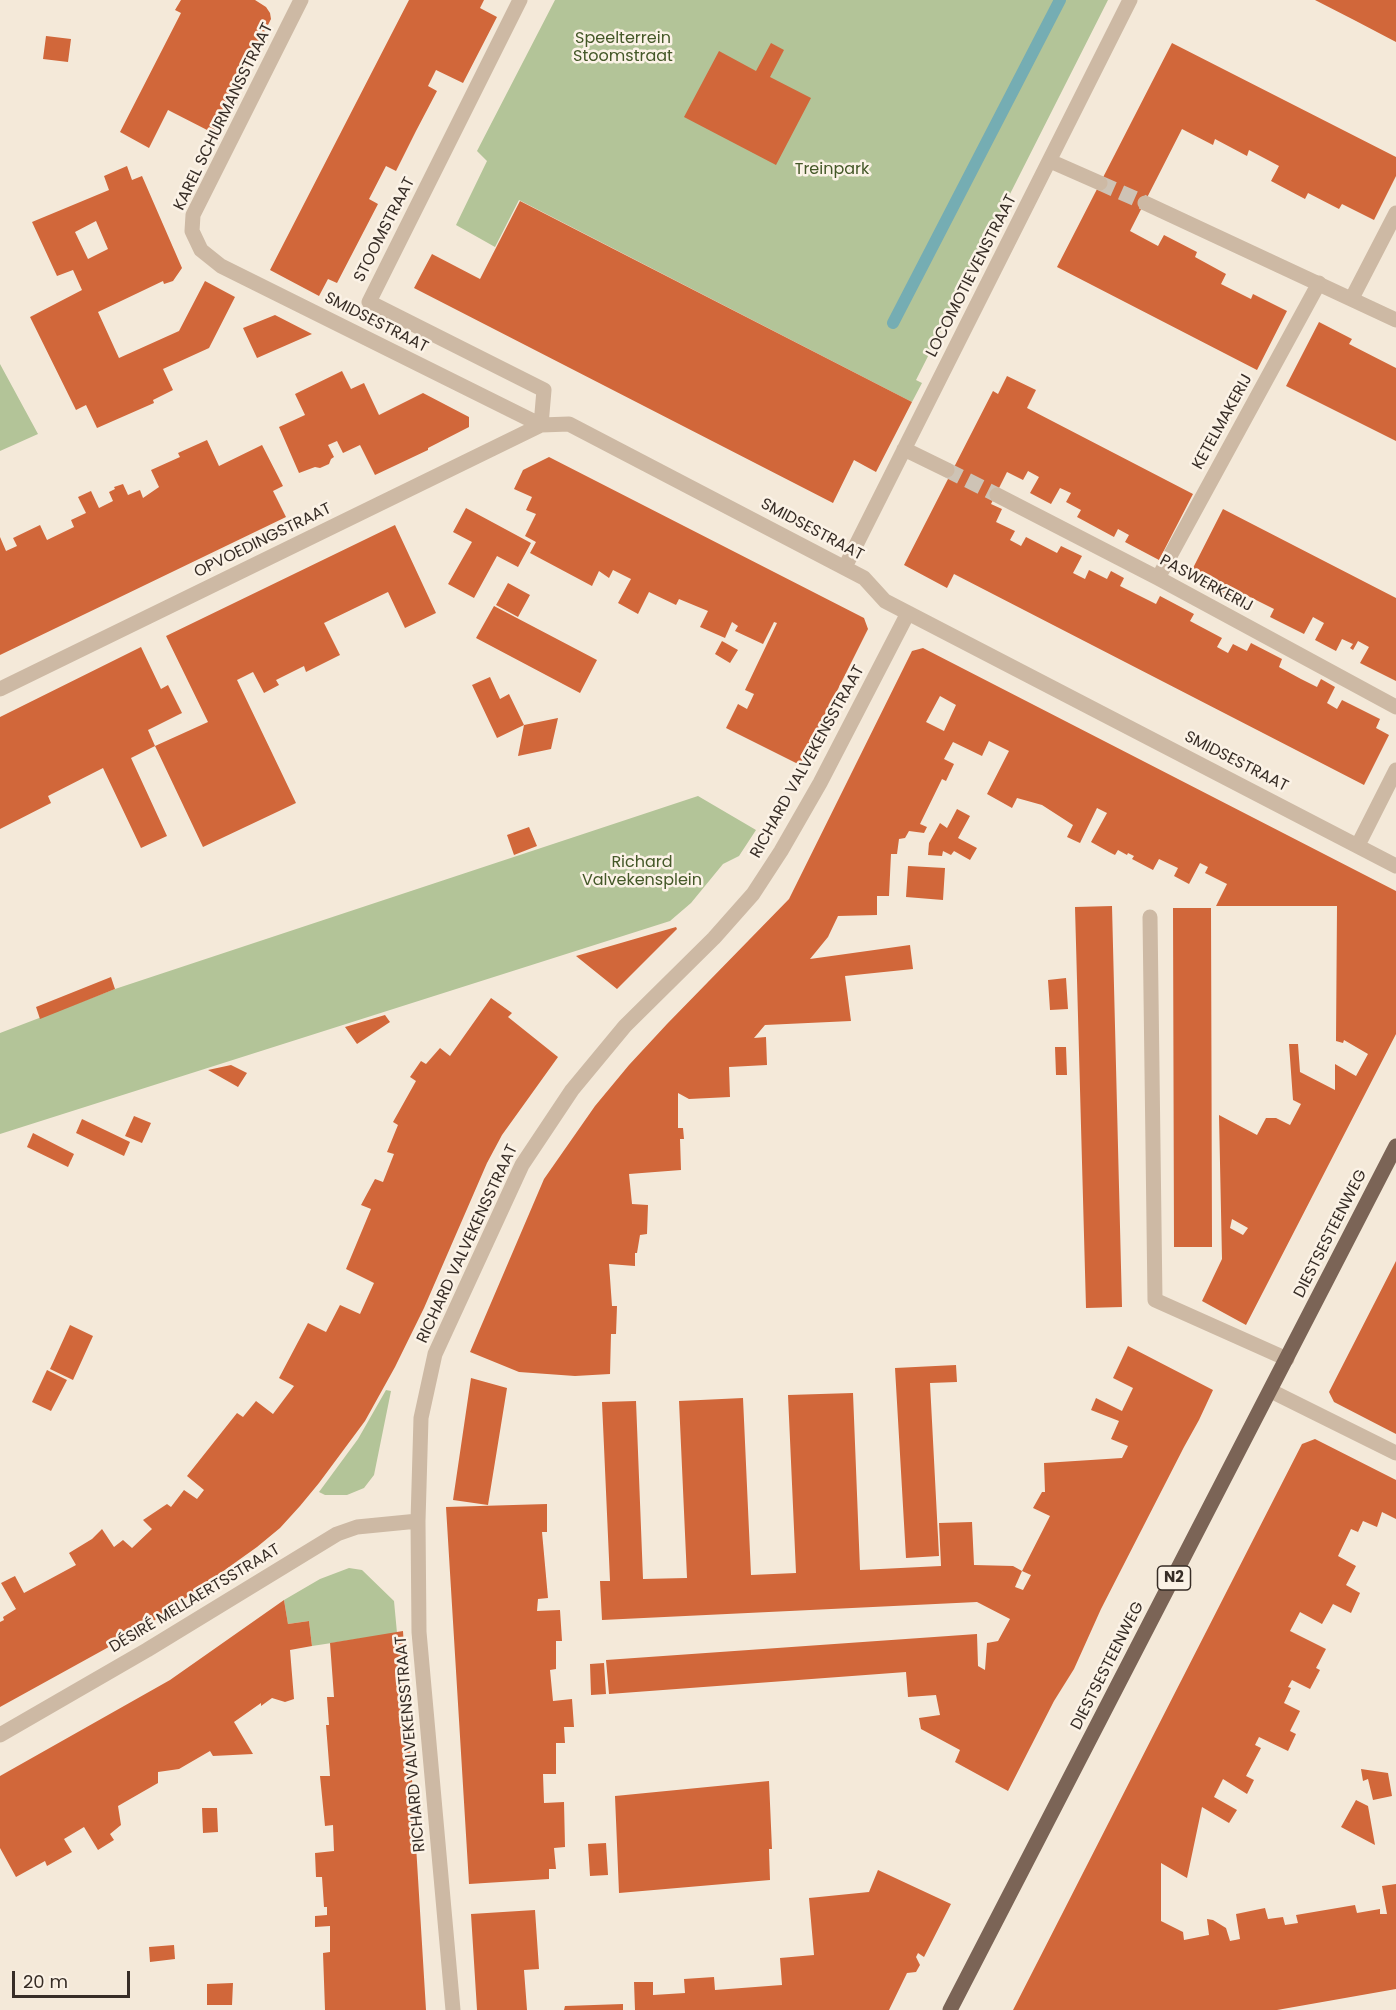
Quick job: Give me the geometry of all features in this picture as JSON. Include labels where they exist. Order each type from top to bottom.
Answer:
[{"type":"main road","name":"DIESTSESTEENWEG","points":[[950,2010],[1396,1146]]},
{"type":"street","name":"KAREL SCHURMANSSTRAAT","points":[[201,250],[192,231],[193,215],[301,0]]},
{"type":"street","name":"STOOMSTRAAT","points":[[520,0],[369,302],[544,390],[541,425]]},
{"type":"street","name":"LOCOMOTIEVENSTRAAT","points":[[845,567],[1130,0]]},
{"type":"street","points":[[1050,160],[1100,183]]},
{"type":"street","points":[[1145,203],[1396,320]]},
{"type":"street","points":[[1352,298],[1396,213]]},
{"type":"street","name":"SMIDSESTRAAT","points":[[201,250],[221,266],[541,425],[569,424],[845,567],[864,578],[885,601],[1396,866]]},
{"type":"street","name":"KETELMAKERIJ","points":[[1158,578],[1319,283]]},
{"type":"street","name":"OPVOEDINGSTRAAT","points":[[0,689],[541,425]]},
{"type":"street","points":[[904,449],[947,470]]},
{"type":"street","name":"PASWERKERIJ","points":[[997,495],[1158,578],[1396,707]]},
{"type":"street","name":"RICHARD VALVEKENSSTRAAT","points":[[453,2010],[419,1632],[418,1521],[421,1418],[435,1354],[522,1165],[572,1090],[625,1026],[714,938],[753,894],[820,783],[908,613]]},
{"type":"street","points":[[1358,845],[1396,770]]},
{"type":"street","points":[[1150,917],[1155,1300],[1287,1359]]},
{"type":"street","points":[[1271,1391],[1396,1453]]},
{"type":"street","name":"DÉSIRÉ MELLAERTSSTRAAT","points":[[0,1735],[147,1650],[337,1534],[357,1527],[418,1521]]},
{"type":"green space","name":"Treinpark","points":[[555,0],[1108,0],[916,380],[922,383],[912,402],[519,200],[495,247],[456,225],[487,161],[477,151]]},
{"type":"green space","points":[[0,364],[38,434],[0,451]]},
{"type":"green space","name":"Richard Valvekensplein","points":[[698,796],[756,830],[739,856],[723,864],[691,903],[670,921],[0,1134],[0,1033],[115,989]]},
{"type":"green space","points":[[386,1390],[391,1391],[374,1475],[364,1488],[347,1495],[325,1495],[319,1492],[358,1439]]},
{"type":"green space","points":[[349,1568],[362,1570],[394,1601],[397,1633],[312,1646],[309,1621],[288,1624],[284,1600],[320,1579]]},
{"type":"building","points":[[181,0],[255,0],[266,7],[271,19],[213,133],[168,110],[149,148],[120,132],[181,13],[175,10]]},
{"type":"building","points":[[409,0],[484,0],[480,8],[497,17],[463,83],[436,70],[428,86],[437,91],[396,171],[386,166],[369,199],[378,204],[337,283],[328,279],[319,296],[270,270]]},
{"type":"building","points":[[1315,0],[1396,0],[1396,42],[1356,21]]},
{"type":"building","points":[[46,36],[71,39],[68,62],[43,59]]},
{"type":"building","points":[[771,43],[784,50],[770,77],[811,98],[776,165],[684,117],[719,51],[756,71]]},
{"type":"building","points":[[1172,43],[1396,157],[1396,176],[1374,220],[1342,204],[1339,209],[1308,193],[1305,199],[1271,181],[1279,166],[1249,150],[1247,156],[1215,139],[1213,145],[1182,129],[1130,231],[1158,246],[1164,235],[1197,252],[1195,257],[1226,274],[1221,284],[1251,299],[1253,294],[1287,311],[1257,370],[1057,267]]},
{"type":"building","points":[[127,166],[132,180],[142,176],[182,268],[173,281],[164,284],[163,281],[98,312],[119,358],[179,331],[205,281],[235,297],[209,348],[163,369],[173,390],[153,400],[154,403],[97,428],[86,405],[76,410],[30,317],[82,290],[73,270],[57,276],[32,222],[109,190],[104,176]],"holes":[[[96,221],[108,249],[88,259],[75,232]]]},
{"type":"building","points":[[520,201],[912,402],[876,472],[854,460],[833,503],[414,288],[432,254],[480,279]]},
{"type":"building","points":[[275,315],[312,334],[257,358],[243,328]]},
{"type":"building","points":[[1319,322],[1352,339],[1349,344],[1396,368],[1396,441],[1286,386]]},
{"type":"building","points":[[342,371],[351,389],[364,383],[379,415],[423,393],[469,417],[469,427],[428,450],[375,475],[360,445],[343,453],[337,441],[328,445],[334,457],[329,464],[299,473],[279,427],[305,415],[295,394]]},
{"type":"building","points":[[1007,376],[1036,390],[1027,408],[1193,494],[1159,560],[1125,542],[1129,535],[1118,529],[1114,537],[1077,517],[1081,510],[1066,502],[1071,493],[1060,488],[1051,504],[1030,493],[1039,477],[1028,471],[1023,480],[1007,472],[991,504],[1002,509],[996,522],[1015,531],[1010,540],[1021,546],[1026,537],[1057,553],[1061,546],[1082,556],[1073,573],[1085,579],[1089,570],[1107,579],[1111,571],[1124,578],[1120,586],[1156,604],[1160,596],[1194,614],[1190,621],[1222,638],[1217,647],[1228,653],[1233,644],[1247,651],[1251,643],[1282,659],[1279,667],[1301,679],[1317,687],[1321,679],[1335,687],[1327,703],[1337,709],[1342,700],[1380,719],[1376,728],[1389,735],[1364,785],[954,574],[947,588],[904,565],[993,391],[998,394]]},
{"type":"building","points":[[207,440],[219,466],[262,445],[283,486],[273,491],[286,517],[0,655],[0,537],[6,551],[17,546],[13,538],[40,525],[47,540],[74,527],[71,520],[86,513],[78,497],[91,491],[99,508],[113,501],[109,492],[115,489],[114,487],[123,484],[128,495],[140,490],[143,498],[159,487],[151,470],[180,457],[178,453]]},
{"type":"building","points":[[549,457],[864,618],[868,629],[800,765],[726,728],[738,704],[747,709],[754,694],[745,690],[777,623],[774,622],[763,644],[735,631],[738,626],[732,622],[725,638],[700,627],[708,611],[679,599],[676,605],[649,592],[638,614],[618,603],[631,579],[613,570],[609,578],[599,571],[592,586],[530,553],[536,542],[525,536],[536,514],[526,510],[532,497],[514,489],[523,470]]},
{"type":"building","points":[[466,508],[531,543],[518,567],[497,556],[474,598],[448,584],[472,542],[453,532]]},
{"type":"building","points":[[1223,509],[1396,598],[1396,681],[1360,663],[1369,647],[1358,641],[1353,650],[1350,648],[1353,644],[1342,639],[1336,651],[1315,640],[1324,623],[1313,617],[1304,634],[1270,617],[1274,609],[1244,594],[1241,602],[1210,586],[1214,578],[1193,568]]},
{"type":"building","points":[[395,525],[436,613],[405,628],[388,592],[324,623],[340,655],[306,672],[304,666],[276,680],[279,685],[264,693],[253,672],[237,680],[296,803],[203,847],[155,746],[208,722],[166,636]]},
{"type":"building","points":[[508,583],[530,595],[518,617],[496,605]]},
{"type":"building","points":[[494,606],[597,660],[580,693],[476,638]]},
{"type":"building","points":[[722,641],[738,650],[730,663],[715,654]]},
{"type":"building","points":[[141,647],[161,689],[168,685],[182,713],[148,730],[155,746],[131,758],[167,836],[141,848],[103,768],[48,796],[51,803],[0,829],[0,717]]},
{"type":"building","points":[[923,648],[1396,891],[1396,1034],[1246,1325],[1202,1301],[1222,1259],[1219,1115],[1257,1135],[1266,1118],[1276,1118],[1290,1125],[1301,1104],[1293,1100],[1289,1044],[1298,1044],[1300,1072],[1335,1090],[1335,1064],[1356,1076],[1368,1054],[1344,1040],[1343,1043],[1336,1041],[1337,906],[1216,906],[1227,884],[1205,873],[1208,867],[1200,863],[1189,884],[1174,876],[1178,868],[1159,859],[1153,870],[1132,859],[1134,856],[1128,853],[1127,855],[1118,850],[1115,855],[1109,852],[1091,842],[1107,813],[1097,808],[1080,843],[1067,837],[1073,825],[1042,805],[1017,798],[1012,808],[987,794],[1009,751],[989,741],[982,756],[953,742],[944,759],[954,764],[946,781],[942,779],[920,824],[927,827],[924,833],[909,831],[905,838],[899,839],[897,854],[891,854],[889,896],[877,896],[877,915],[838,916],[828,937],[810,959],[910,945],[913,969],[845,976],[851,1021],[765,1025],[754,1038],[766,1037],[767,1065],[729,1067],[730,1097],[689,1099],[678,1093],[678,1128],[683,1128],[684,1139],[680,1139],[681,1170],[629,1174],[632,1204],[648,1205],[647,1234],[640,1235],[637,1253],[635,1253],[635,1266],[609,1264],[612,1306],[617,1306],[616,1334],[611,1334],[610,1374],[575,1376],[519,1372],[470,1352],[544,1179],[595,1106],[629,1065],[789,899],[912,651]],"holes":[[[940,696],[956,705],[944,731],[926,722]],[[1232,1219],[1248,1228],[1243,1235],[1230,1228]]]},
{"type":"building","points":[[490,677],[500,699],[509,694],[524,725],[497,738],[472,685]]},
{"type":"building","points":[[558,718],[551,749],[518,756],[524,725]]},
{"type":"building","points":[[957,809],[970,816],[958,838],[977,848],[970,860],[954,851],[951,855],[943,851],[942,856],[928,855],[929,843],[940,823],[947,828]]},
{"type":"building","points":[[529,827],[537,846],[514,855],[507,835]]},
{"type":"building","points":[[908,866],[945,868],[943,900],[906,897]]},
{"type":"building","points":[[1112,906],[1122,1307],[1086,1308],[1075,907]]},
{"type":"building","points":[[1173,908],[1211,908],[1212,1247],[1174,1247]]},
{"type":"building","points":[[676,927],[677,929],[617,989],[576,956]]},
{"type":"building","points":[[111,977],[115,989],[40,1019],[36,1007]]},
{"type":"building","points":[[1066,978],[1068,1009],[1050,1010],[1048,980]]},
{"type":"building","points":[[491,998],[512,1013],[508,1017],[558,1057],[502,1135],[487,1163],[424,1308],[365,1421],[300,1506],[280,1528],[257,1547],[145,1627],[0,1707],[0,1622],[4,1620],[3,1617],[16,1609],[1,1583],[15,1576],[24,1593],[76,1565],[69,1553],[92,1539],[102,1529],[114,1547],[123,1540],[132,1548],[152,1529],[143,1520],[167,1504],[171,1507],[184,1490],[197,1499],[204,1490],[187,1476],[237,1413],[243,1417],[256,1401],[273,1414],[294,1386],[279,1378],[308,1323],[326,1332],[340,1305],[360,1314],[374,1283],[346,1269],[371,1209],[361,1205],[375,1179],[383,1182],[394,1154],[387,1152],[398,1125],[393,1122],[416,1081],[410,1077],[421,1061],[426,1064],[440,1048],[450,1056]]},
{"type":"building","points":[[385,1015],[390,1022],[357,1044],[345,1027]]},
{"type":"building","points":[[1055,1047],[1066,1047],[1067,1075],[1056,1075]]},
{"type":"building","points":[[231,1065],[247,1073],[238,1087],[208,1070]]},
{"type":"building","points":[[134,1116],[151,1123],[142,1143],[125,1136]]},
{"type":"building","points":[[82,1119],[130,1142],[124,1156],[76,1133]]},
{"type":"building","points":[[33,1133],[74,1154],[68,1167],[27,1147]]},
{"type":"building","points":[[1396,1261],[1396,1434],[1334,1402],[1329,1392]]},
{"type":"building","points":[[70,1325],[93,1336],[73,1380],[50,1369]]},
{"type":"building","points":[[1128,1346],[1213,1390],[1101,1609],[1074,1669],[1054,1701],[1008,1791],[955,1762],[960,1750],[921,1729],[919,1718],[940,1715],[936,1695],[908,1697],[906,1672],[609,1694],[606,1660],[977,1634],[978,1666],[985,1670],[987,1643],[998,1641],[1010,1619],[977,1602],[602,1620],[600,1581],[610,1581],[602,1402],[636,1401],[643,1579],[687,1578],[679,1401],[743,1398],[751,1575],[796,1573],[788,1395],[853,1393],[860,1570],[941,1566],[939,1523],[972,1522],[974,1565],[1013,1566],[1022,1571],[1050,1516],[1033,1508],[1042,1492],[1045,1492],[1044,1463],[1122,1458],[1128,1446],[1111,1439],[1119,1421],[1091,1410],[1096,1398],[1122,1411],[1133,1388],[1113,1378]],"holes":[[[1022,1571],[1031,1575],[1023,1590],[1015,1587]]]},
{"type":"building","points":[[956,1365],[957,1382],[930,1383],[939,1556],[906,1558],[895,1368]]},
{"type":"building","points":[[47,1370],[67,1380],[51,1411],[32,1402]]},
{"type":"building","points":[[471,1378],[507,1388],[488,1505],[453,1500]]},
{"type":"building","points":[[1315,1439],[1396,1480],[1396,1519],[1382,1512],[1377,1527],[1363,1521],[1358,1532],[1351,1529],[1338,1556],[1356,1566],[1346,1585],[1360,1593],[1351,1613],[1333,1604],[1322,1624],[1300,1612],[1290,1631],[1326,1649],[1316,1668],[1320,1670],[1310,1689],[1292,1680],[1288,1687],[1291,1688],[1284,1703],[1300,1711],[1290,1731],[1296,1734],[1288,1751],[1259,1737],[1255,1745],[1261,1748],[1246,1776],[1254,1780],[1247,1794],[1223,1779],[1214,1797],[1237,1810],[1229,1823],[1202,1807],[1187,1878],[1161,1863],[1161,1921],[1183,1932],[1184,1940],[1209,1935],[1207,1919],[1213,1920],[1226,1928],[1230,1941],[1240,1939],[1236,1914],[1265,1908],[1268,1919],[1283,1917],[1285,1925],[1298,1923],[1296,1915],[1355,1905],[1357,1913],[1380,1909],[1380,1914],[1387,1914],[1382,1886],[1396,1884],[1396,1989],[1277,2010],[1013,2010],[1302,1444]]},
{"type":"building","points":[[547,1504],[547,1532],[542,1532],[548,1598],[538,1599],[537,1611],[560,1610],[562,1641],[556,1641],[556,1669],[550,1670],[553,1701],[572,1699],[574,1727],[564,1727],[565,1743],[556,1743],[556,1774],[543,1774],[544,1803],[564,1802],[565,1847],[554,1848],[556,1869],[549,1869],[549,1879],[469,1884],[446,1507]]},
{"type":"building","points":[[284,1600],[288,1624],[309,1621],[312,1646],[290,1650],[294,1699],[285,1702],[272,1698],[234,1722],[253,1754],[213,1756],[210,1751],[179,1769],[158,1772],[158,1783],[118,1806],[121,1825],[110,1834],[114,1840],[98,1850],[84,1827],[64,1839],[72,1852],[47,1866],[45,1861],[16,1877],[0,1848],[0,1776],[170,1680]]},
{"type":"building","points":[[403,1631],[426,2010],[325,2010],[323,1953],[330,1952],[330,1926],[315,1927],[315,1916],[327,1915],[327,1907],[324,1907],[322,1877],[316,1877],[315,1853],[334,1851],[333,1825],[325,1826],[320,1776],[330,1776],[326,1725],[329,1725],[327,1697],[334,1697],[330,1643]]},
{"type":"building","points":[[604,1663],[606,1694],[591,1695],[590,1664]]},
{"type":"building","points":[[1361,1769],[1388,1773],[1392,1796],[1373,1800],[1368,1779],[1363,1781]]},
{"type":"building","points":[[769,1781],[772,1849],[769,1849],[770,1880],[619,1893],[615,1796]]},
{"type":"building","points":[[1356,1800],[1368,1806],[1375,1845],[1341,1827]]},
{"type":"building","points":[[202,1808],[217,1808],[218,1832],[203,1833]]},
{"type":"building","points":[[606,1843],[608,1875],[590,1876],[588,1844]]},
{"type":"building","points":[[878,1870],[951,1904],[924,1957],[918,1953],[916,1957],[920,1965],[916,1972],[907,1973],[889,2010],[635,2010],[634,1982],[653,1982],[653,1995],[685,1993],[684,1979],[714,1977],[715,1990],[782,1985],[780,1958],[814,1955],[809,1898],[869,1892]]},
{"type":"building","points":[[535,1910],[539,1969],[524,1970],[527,2010],[477,2010],[471,1914]]},
{"type":"building","points":[[174,1945],[175,1959],[150,1962],[149,1947]]},
{"type":"building","points":[[233,1983],[232,2005],[207,2005],[207,1984]]},
{"type":"building","points":[[623,2004],[623,2010],[564,2010],[565,2006]]},
{"type":"waterway","points":[[893,323],[1060,0]]},
{"type":"tunnel","points":[[1100,183],[1145,203]]},
{"type":"tunnel","points":[[947,470],[997,495]]},
{"type":"park label","name":"Speelterrein Stoomstraat","points":[[623,48]]}]
